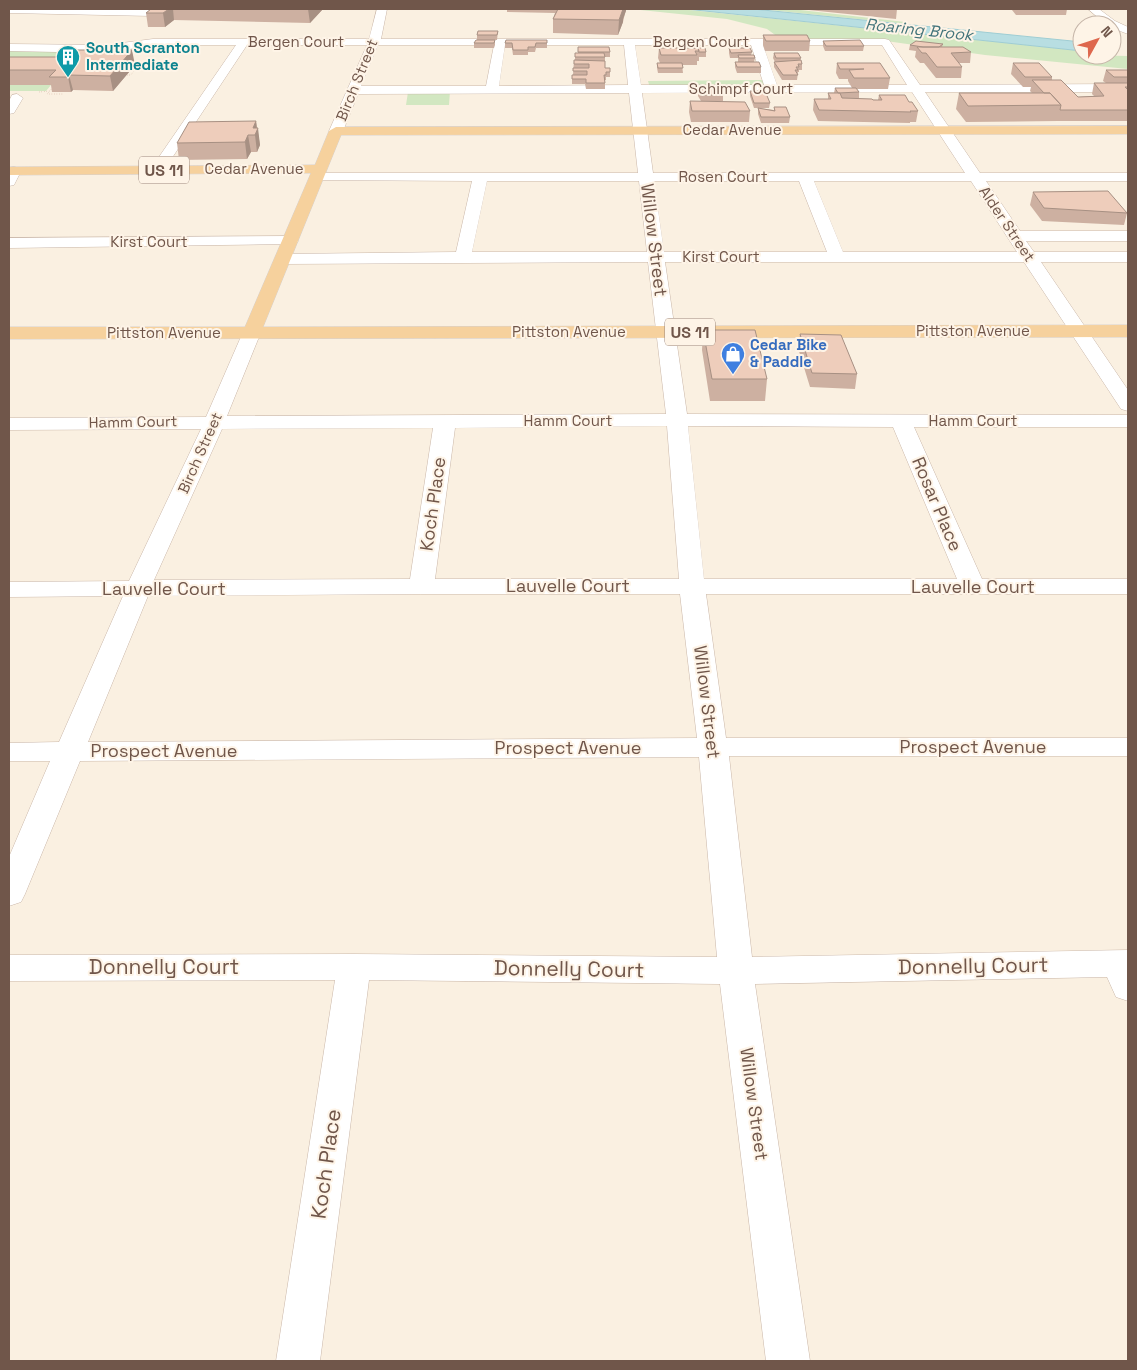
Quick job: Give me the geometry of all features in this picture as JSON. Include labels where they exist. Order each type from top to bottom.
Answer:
[{"type":"main road","name":"Cedar Avenue","points":[[336,131],[1128,130]]},
{"type":"main road","name":"Birch Street","points":[[252,332],[336,131]]},
{"type":"main road","name":"Cedar Avenue","points":[[11,175],[157,170],[319,173]]},
{"type":"main road","name":"Pittston Avenue","points":[[9,333],[1128,331]]},
{"type":"street","name":"Birch Street","points":[[336,131],[374,42],[382,9]]},
{"type":"street","points":[[1093,9],[1110,23],[1128,31]]},
{"type":"street","points":[[9,10],[152,13]]},
{"type":"street","name":"Bergen Court","points":[[9,48],[106,49],[153,42],[885,42]]},
{"type":"street","points":[[157,170],[244,42]]},
{"type":"street","points":[[492,89],[500,42]]},
{"type":"street","name":"Willow Street","points":[[629,42],[677,420],[692,587],[713,747],[736,971],[788,1361]]},
{"type":"street","points":[[756,42],[772,89]]},
{"type":"street","name":"Alder Street","points":[[885,42],[1128,405]]},
{"type":"street","name":"Schimpf Court","points":[[353,90],[1128,88]]},
{"type":"street","points":[[9,110],[13,98]]},
{"type":"street","name":"Rosen Court","points":[[319,173],[480,177],[1128,177]]},
{"type":"street","points":[[463,257],[480,177]]},
{"type":"street","points":[[805,177],[837,257]]},
{"type":"street","points":[[1015,236],[1128,236]]},
{"type":"street","name":"Kirst Court","points":[[9,243],[290,241]]},
{"type":"street","name":"Kirst Court","points":[[283,259],[656,256],[1128,257]]},
{"type":"street","name":"Birch Street","points":[[9,894],[138,589],[215,421],[252,332]]},
{"type":"street","name":"Rosar Place","points":[[900,420],[973,587]]},
{"type":"street","name":"Hamm Court","points":[[9,424],[215,421],[1128,421]]},
{"type":"street","name":"Koch Place","points":[[421,586],[445,421]]},
{"type":"street","name":"Lauvelle Court","points":[[9,589],[421,586],[1128,587]]},
{"type":"street","name":"Prospect Avenue","points":[[9,752],[713,747],[1128,747]]},
{"type":"street","name":"Koch Place","points":[[298,1361],[354,966]]},
{"type":"street","name":"Donnelly Court","points":[[9,968],[354,966],[736,971],[1125,971]]},
{"type":"path","points":[[50,92],[55,85]]},
{"type":"path","points":[[34,92],[50,92]]},
{"type":"path","points":[[50,92],[48,94],[64,94]]},
{"type":"green space","points":[[631,9],[680,9],[1072,50],[1072,64],[985,55],[886,41],[782,40],[767,29],[727,19]]},
{"type":"green space","points":[[760,9],[792,9],[905,22],[907,24]]},
{"type":"green space","points":[[9,50],[77,52],[70,60],[9,63]]},
{"type":"green space","points":[[1122,56],[1128,56],[1128,69],[1087,65],[1122,65]]},
{"type":"green space","points":[[765,80],[768,88],[650,88],[648,81]]},
{"type":"green space","points":[[9,85],[51,85],[46,91],[9,91]]},
{"type":"green space","points":[[450,91],[449,105],[406,105],[408,92]]},
{"type":"water","name":"Roaring Brook","points":[[686,9],[753,9],[1072,41],[1072,50]]},
{"type":"building","points":[[151,9],[169,9],[163,13],[146,13]]},
{"type":"building","points":[[558,9],[623,9],[619,20],[553,19]]},
{"type":"building","points":[[478,31],[498,31],[497,35],[477,35]]},
{"type":"building","points":[[763,35],[807,35],[810,41],[766,41]]},
{"type":"building","points":[[476,40],[495,40],[494,43],[474,43]]},
{"type":"building","points":[[506,40],[547,40],[547,43],[536,43],[535,47],[528,47],[528,50],[513,50],[512,43],[505,43]]},
{"type":"building","points":[[860,40],[864,46],[826,46],[823,41]]},
{"type":"building","points":[[916,41],[943,44],[939,47],[910,45]]},
{"type":"building","points":[[680,46],[699,46],[700,48],[705,48],[706,52],[699,52],[698,48],[681,48]]},
{"type":"building","points":[[578,47],[609,47],[610,52],[578,52]]},
{"type":"building","points":[[917,47],[963,47],[971,52],[951,53],[962,67],[937,67],[926,53],[922,53]]},
{"type":"building","points":[[659,48],[698,48],[699,51],[695,51],[697,55],[661,55]]},
{"type":"building","points":[[729,48],[750,48],[752,52],[731,53]]},
{"type":"building","points":[[75,50],[132,50],[110,76],[69,75],[68,77],[49,77],[56,70],[9,70],[9,57],[69,57]]},
{"type":"building","points":[[575,53],[604,53],[605,57],[575,57]]},
{"type":"building","points":[[774,53],[798,53],[801,58],[776,58]]},
{"type":"building","points":[[738,55],[754,55],[755,58],[739,58]]},
{"type":"building","points":[[574,60],[605,61],[605,68],[610,68],[610,72],[606,72],[606,75],[604,75],[605,83],[586,83],[586,79],[572,79],[572,75],[587,75],[587,71],[573,71],[573,68],[589,68],[589,64],[574,64]]},
{"type":"building","points":[[801,60],[802,64],[798,64],[799,67],[796,67],[798,70],[795,70],[798,75],[783,75],[774,62]]},
{"type":"building","points":[[735,62],[759,62],[761,67],[737,67]]},
{"type":"building","points":[[657,63],[682,63],[683,68],[658,68]]},
{"type":"building","points":[[837,63],[880,63],[890,78],[854,78],[849,70],[864,69],[840,69]]},
{"type":"building","points":[[1013,63],[1039,63],[1052,77],[1025,77]]},
{"type":"building","points":[[1106,70],[1128,70],[1128,77],[1114,77]]},
{"type":"building","points":[[1032,80],[1061,80],[1078,97],[1104,96],[1094,83],[1128,83],[1128,87],[1125,87],[1128,90],[1128,110],[1060,110],[1061,105],[1050,93],[1044,93]]},
{"type":"building","points":[[701,87],[721,87],[723,95],[701,95],[698,90],[702,90]]},
{"type":"building","points":[[835,88],[856,88],[859,92],[838,93]]},
{"type":"building","points":[[750,91],[765,91],[770,103],[754,103]]},
{"type":"building","points":[[828,93],[840,93],[842,98],[873,100],[882,100],[879,95],[905,95],[918,111],[819,110],[814,99],[831,99]]},
{"type":"building","points":[[959,93],[1050,93],[1061,105],[968,106]]},
{"type":"building","points":[[690,101],[745,102],[750,111],[692,111]]},
{"type":"building","points":[[774,107],[786,107],[790,117],[761,117],[758,108],[775,111]]},
{"type":"building","points":[[256,121],[253,128],[258,128],[255,135],[248,135],[245,142],[177,143],[189,122]]},
{"type":"building","points":[[1108,191],[1127,213],[1044,208],[1033,192]]},
{"type":"building","points":[[703,330],[755,330],[767,379],[712,379]]},
{"type":"building","points":[[800,334],[841,335],[857,374],[812,373]]},
{"type":"place","name":"South Scranton Intermediate","points":[[68,78]]},
{"type":"place","name":"Cedar Bike & Paddle","points":[[733,375]]}]
